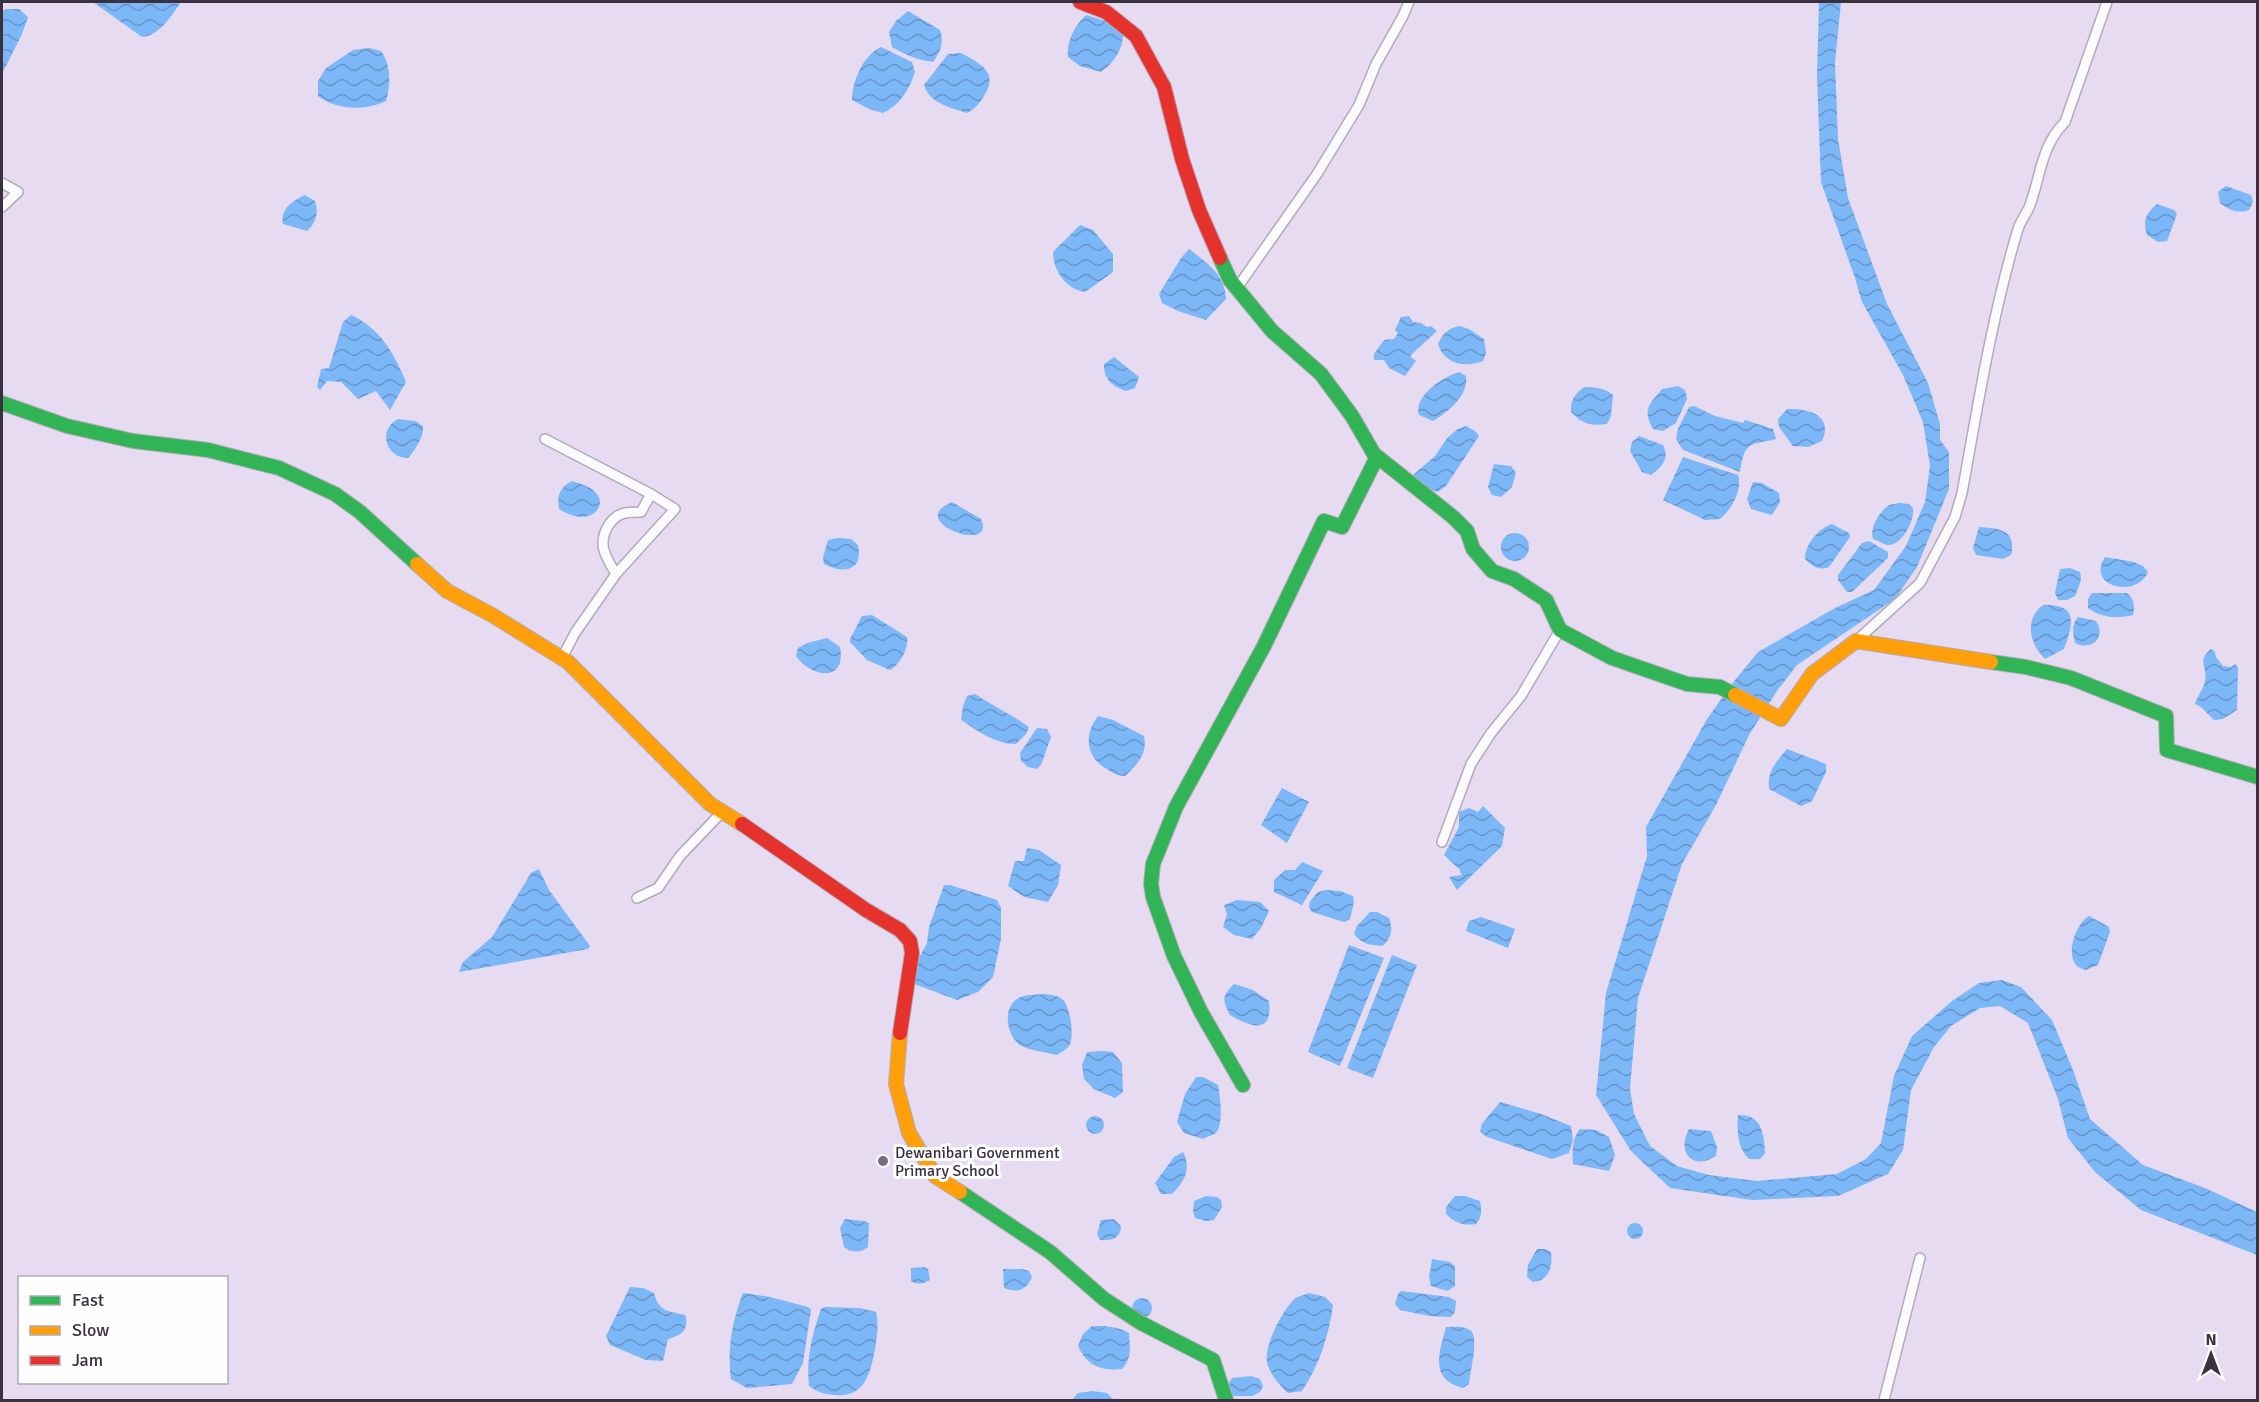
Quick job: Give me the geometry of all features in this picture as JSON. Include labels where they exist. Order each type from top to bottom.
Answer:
[{"type":"street","points":[[1080,2],[1106,12],[1137,36],[1164,87],[1182,159],[1199,210],[1230,280],[1272,331],[1321,374],[1352,416],[1377,457],[1453,517],[1467,531],[1473,549],[1492,571],[1514,579],[1546,600],[1560,630],[1612,658],[1687,684],[1720,687],[1782,719],[1812,674],[1856,641],[1920,583],[1955,517],[1962,493],[2001,287],[2019,226],[2030,205],[2046,150],[2056,131],[2065,122],[2107,2]]},
{"type":"street","points":[[1237,288],[1317,174],[1359,105],[1376,64],[1409,2]]},
{"type":"street","points":[[2,183],[18,192],[2,207]]},
{"type":"street","points":[[2,403],[67,426],[133,441],[208,450],[279,468],[335,494],[360,512],[447,591],[492,615],[568,662],[710,804],[900,930],[910,941],[912,953],[899,1038],[896,1084],[909,1133],[935,1176],[1050,1252],[1104,1299],[1141,1323],[1213,1360],[1226,1401]]},
{"type":"street","points":[[545,439],[651,494],[675,509],[616,574],[575,633],[562,658]]},
{"type":"street","points":[[1243,1085],[1212,1035],[1178,967],[1156,909],[1151,882],[1156,852],[1184,792],[1256,662],[1324,521],[1342,528],[1377,457]]},
{"type":"street","points":[[616,574],[603,549],[602,537],[613,518],[623,512],[641,512],[651,494]]},
{"type":"street","points":[[1442,842],[1471,764],[1491,733],[1521,696],[1560,630]]},
{"type":"street","points":[[1856,641],[2026,667],[2071,678],[2166,716],[2167,750],[2258,777]]},
{"type":"street","points":[[637,898],[657,888],[680,856],[722,812]]},
{"type":"street","points":[[1884,1401],[1920,1258]]},
{"type":"water","points":[[93,2],[181,2],[159,29],[142,37]]},
{"type":"water","points":[[1819,2],[1841,2],[1835,62],[1838,139],[1848,198],[1887,304],[1928,383],[1940,424],[1940,440],[1949,452],[1949,489],[1917,567],[1895,599],[1797,665],[1777,691],[1749,735],[1716,805],[1682,864],[1638,998],[1630,1088],[1634,1114],[1650,1146],[1677,1166],[1709,1175],[1757,1181],[1837,1174],[1866,1159],[1881,1143],[1894,1076],[1912,1036],[1952,1001],[1979,983],[2002,980],[2021,987],[2052,1020],[2090,1119],[2143,1165],[2205,1188],[2257,1212],[2257,1255],[2141,1210],[2095,1172],[2068,1138],[2058,1099],[2028,1023],[2000,1006],[1980,1008],[1951,1026],[1934,1047],[1911,1090],[1903,1150],[1888,1174],[1838,1196],[1752,1200],[1670,1188],[1631,1151],[1596,1095],[1606,993],[1647,856],[1646,827],[1707,719],[1758,652],[1835,608],[1874,590],[1906,546],[1925,502],[1930,466],[1923,422],[1903,375],[1862,302],[1821,182],[1817,76]]},
{"type":"water","points":[[19,9],[28,17],[2,74],[2,11]]},
{"type":"water","points":[[908,11],[940,30],[941,47],[933,62],[912,57],[892,47],[889,32],[896,21]]},
{"type":"water","points":[[1086,15],[1115,24],[1123,31],[1118,54],[1101,72],[1080,66],[1068,57],[1068,46],[1072,34]]},
{"type":"water","points":[[881,47],[912,62],[915,72],[903,96],[883,113],[852,100],[854,85],[860,70],[869,56]]},
{"type":"water","points":[[369,48],[381,51],[387,62],[389,89],[386,101],[360,108],[333,104],[318,96],[318,81],[326,68],[353,50]]},
{"type":"water","points":[[961,53],[981,65],[989,75],[990,81],[984,96],[975,108],[967,113],[948,107],[936,100],[924,85],[948,54]]},
{"type":"water","points":[[2226,186],[2251,195],[2253,202],[2249,210],[2234,211],[2220,203],[2218,192]]},
{"type":"water","points":[[305,195],[315,201],[317,214],[313,225],[307,231],[283,224],[283,214],[288,206]]},
{"type":"water","points":[[2157,204],[2174,210],[2177,214],[2167,241],[2158,242],[2147,235],[2146,218]]},
{"type":"water","points":[[1080,225],[1093,230],[1113,254],[1113,272],[1085,292],[1072,287],[1062,278],[1055,266],[1053,252]]},
{"type":"water","points":[[1189,249],[1214,270],[1225,290],[1226,299],[1206,320],[1162,303],[1159,294]]},
{"type":"water","points":[[351,315],[370,327],[385,342],[406,382],[390,410],[376,391],[358,399],[341,382],[327,381],[320,390],[317,387],[321,369],[329,368],[343,322]]},
{"type":"water","points":[[1409,316],[1413,322],[1427,327],[1431,326],[1437,331],[1410,356],[1416,361],[1405,376],[1389,368],[1384,360],[1374,360],[1374,354],[1384,340],[1394,339],[1398,333],[1395,330],[1401,317]]},
{"type":"water","points":[[1460,326],[1484,339],[1486,353],[1483,361],[1469,364],[1456,363],[1441,351],[1438,344],[1444,334]]},
{"type":"water","points":[[1114,357],[1139,377],[1135,388],[1126,391],[1107,378],[1104,364]]},
{"type":"water","points":[[1459,372],[1466,376],[1466,383],[1456,402],[1433,421],[1419,415],[1420,401],[1425,394],[1445,378]]},
{"type":"water","points":[[1678,386],[1685,390],[1687,399],[1676,423],[1663,431],[1653,429],[1648,417],[1648,408],[1662,389]]},
{"type":"water","points":[[1584,387],[1600,388],[1613,395],[1611,416],[1607,424],[1587,423],[1571,412],[1574,398]]},
{"type":"water","points":[[1694,406],[1715,416],[1743,423],[1745,420],[1773,429],[1776,439],[1750,446],[1744,454],[1740,472],[1683,450],[1676,439],[1678,429],[1689,407]]},
{"type":"water","points":[[1787,409],[1810,412],[1822,419],[1825,432],[1822,441],[1808,447],[1793,446],[1779,427],[1778,419]]},
{"type":"water","points":[[398,419],[415,421],[423,426],[421,439],[408,458],[394,453],[387,443],[388,430],[391,424]]},
{"type":"water","points":[[1466,426],[1479,436],[1446,486],[1438,492],[1420,484],[1413,475],[1435,456],[1448,437]]},
{"type":"water","points":[[1639,436],[1663,445],[1665,450],[1664,462],[1651,475],[1642,472],[1630,451],[1632,442]]},
{"type":"water","points":[[1683,457],[1738,475],[1739,487],[1735,499],[1720,519],[1705,520],[1663,500]]},
{"type":"water","points":[[1494,464],[1511,466],[1516,473],[1512,487],[1501,497],[1492,495],[1488,487]]},
{"type":"water","points":[[572,481],[588,487],[597,494],[600,500],[596,512],[581,517],[559,509],[560,493]]},
{"type":"water","points":[[1753,482],[1762,483],[1779,493],[1780,502],[1772,515],[1751,509],[1747,499]]},
{"type":"water","points":[[952,502],[981,519],[983,529],[977,534],[966,535],[944,526],[938,518],[940,510]]},
{"type":"water","points":[[1909,504],[1913,508],[1910,525],[1902,537],[1893,544],[1887,545],[1873,539],[1874,525],[1879,515],[1889,505]]},
{"type":"water","points":[[1832,524],[1849,533],[1850,537],[1829,567],[1816,567],[1805,559],[1807,548],[1817,533]]},
{"type":"water","points":[[1979,527],[1993,528],[2009,535],[2011,555],[2003,559],[1976,555],[1973,548]]},
{"type":"water","points":[[1515,533],[1525,537],[1529,547],[1525,557],[1515,561],[1505,557],[1501,547],[1505,537]]},
{"type":"water","points":[[851,539],[858,545],[858,561],[855,566],[844,570],[824,564],[823,557],[828,540]]},
{"type":"water","points":[[1869,541],[1888,552],[1888,558],[1852,592],[1847,592],[1838,580],[1838,575],[1862,543]]},
{"type":"water","points":[[2105,557],[2134,562],[2143,566],[2148,572],[2134,585],[2115,586],[2102,576],[2101,567]]},
{"type":"water","points":[[2070,568],[2080,572],[2079,587],[2075,596],[2067,600],[2058,600],[2055,593],[2060,569]]},
{"type":"water","points":[[2092,593],[2127,593],[2133,602],[2133,615],[2110,617],[2093,611],[2088,608],[2088,599]]},
{"type":"water","points":[[2044,605],[2063,608],[2068,612],[2071,624],[2064,649],[2045,659],[2035,646],[2031,631],[2033,616]]},
{"type":"water","points":[[872,615],[907,637],[907,646],[903,656],[890,670],[867,660],[850,642],[862,616]]},
{"type":"water","points":[[2078,617],[2096,621],[2100,632],[2099,637],[2092,644],[2075,643],[2073,626]]},
{"type":"water","points":[[827,638],[840,647],[841,659],[838,667],[833,671],[826,673],[810,669],[796,656],[798,648]]},
{"type":"water","points":[[2211,649],[2223,666],[2231,667],[2235,664],[2238,667],[2237,710],[2223,719],[2214,720],[2195,704],[2206,676],[2204,657]]},
{"type":"water","points":[[975,694],[1029,727],[1026,734],[1016,744],[1001,742],[961,720],[967,696]]},
{"type":"water","points":[[1098,716],[1113,720],[1144,736],[1143,753],[1125,776],[1116,774],[1100,764],[1091,752],[1090,730]]},
{"type":"water","points":[[1037,728],[1047,729],[1051,737],[1041,765],[1037,769],[1028,767],[1021,761],[1020,753]]},
{"type":"water","points":[[1787,749],[1826,764],[1826,772],[1812,801],[1801,806],[1769,789],[1771,772]]},
{"type":"water","points":[[1282,788],[1309,802],[1287,843],[1261,825]]},
{"type":"water","points":[[1483,806],[1505,828],[1502,846],[1457,890],[1449,877],[1462,875],[1444,855],[1459,827],[1459,812],[1469,808],[1478,812]]},
{"type":"water","points":[[1027,848],[1039,850],[1061,865],[1058,885],[1048,902],[1024,897],[1008,886],[1015,861],[1024,861]]},
{"type":"water","points":[[1302,862],[1323,871],[1302,905],[1274,892],[1274,880],[1285,870],[1295,870]]},
{"type":"water","points":[[539,869],[549,890],[590,946],[588,949],[459,972],[463,962],[492,937],[531,873]]},
{"type":"water","points":[[944,885],[997,900],[1001,908],[1001,939],[993,977],[978,992],[957,1000],[914,984],[918,960],[927,943],[929,927]]},
{"type":"water","points":[[1340,891],[1353,896],[1350,919],[1344,922],[1312,912],[1309,907],[1310,901],[1318,892]]},
{"type":"water","points":[[1237,900],[1260,902],[1269,911],[1261,928],[1252,939],[1234,935],[1223,927],[1227,914],[1224,905]]},
{"type":"water","points":[[1370,912],[1377,912],[1389,918],[1391,933],[1382,946],[1360,940],[1354,934],[1357,926]]},
{"type":"water","points":[[2089,916],[2109,927],[2110,932],[2098,965],[2086,970],[2078,967],[2074,961],[2072,947],[2076,932]]},
{"type":"water","points":[[1481,917],[1515,929],[1508,948],[1466,931],[1469,921]]},
{"type":"water","points":[[1349,945],[1384,958],[1340,1066],[1308,1052]]},
{"type":"water","points":[[1392,955],[1417,965],[1373,1078],[1347,1068]]},
{"type":"water","points":[[1234,984],[1253,990],[1269,1001],[1268,1019],[1264,1023],[1253,1025],[1230,1015],[1224,999]]},
{"type":"water","points":[[1026,995],[1057,996],[1063,1000],[1070,1015],[1071,1042],[1057,1055],[1020,1045],[1009,1029],[1008,1016],[1012,1003]]},
{"type":"water","points":[[1087,1052],[1113,1052],[1122,1063],[1123,1092],[1115,1098],[1094,1089],[1084,1079],[1082,1065]]},
{"type":"water","points":[[1196,1077],[1203,1077],[1218,1085],[1220,1095],[1221,1116],[1218,1129],[1216,1133],[1203,1139],[1184,1133],[1177,1122],[1185,1094]]},
{"type":"water","points":[[1500,1102],[1571,1126],[1573,1140],[1569,1153],[1552,1159],[1487,1137],[1480,1132],[1482,1124]]},
{"type":"water","points":[[1738,1115],[1752,1118],[1760,1126],[1765,1153],[1760,1159],[1749,1159],[1742,1149],[1738,1133]]},
{"type":"water","points":[[1091,1116],[1099,1116],[1104,1121],[1102,1132],[1091,1134],[1086,1129],[1086,1121]]},
{"type":"water","points":[[1580,1129],[1596,1130],[1609,1137],[1615,1155],[1609,1171],[1573,1164],[1574,1141]]},
{"type":"water","points":[[1689,1129],[1711,1131],[1717,1147],[1716,1156],[1700,1161],[1689,1157],[1684,1145]]},
{"type":"water","points":[[1183,1152],[1187,1170],[1183,1180],[1172,1194],[1161,1194],[1155,1183],[1174,1157]]},
{"type":"water","points":[[1206,1196],[1217,1197],[1221,1200],[1222,1207],[1214,1220],[1206,1221],[1195,1218],[1194,1201]]},
{"type":"water","points":[[1455,1196],[1465,1196],[1480,1201],[1481,1213],[1476,1224],[1460,1223],[1446,1214],[1446,1207]]},
{"type":"water","points":[[845,1219],[869,1223],[868,1247],[856,1252],[844,1247],[840,1228]]},
{"type":"water","points":[[1114,1219],[1121,1226],[1119,1234],[1111,1239],[1100,1240],[1097,1234],[1101,1220]]},
{"type":"water","points":[[1632,1223],[1638,1223],[1643,1231],[1641,1237],[1632,1239],[1627,1234],[1627,1228]]},
{"type":"water","points":[[1537,1249],[1551,1252],[1551,1262],[1546,1276],[1533,1282],[1527,1277],[1528,1265]]},
{"type":"water","points":[[1432,1259],[1450,1262],[1455,1266],[1455,1286],[1447,1291],[1431,1286],[1429,1277]]},
{"type":"water","points":[[911,1268],[928,1269],[930,1280],[920,1284],[911,1281]]},
{"type":"water","points":[[1003,1269],[1022,1269],[1029,1271],[1032,1277],[1021,1290],[1009,1290],[1004,1288]]},
{"type":"water","points":[[630,1287],[643,1288],[654,1293],[662,1307],[685,1315],[685,1328],[677,1336],[668,1339],[663,1361],[646,1360],[610,1345],[606,1336]]},
{"type":"water","points":[[1401,1291],[1449,1297],[1456,1301],[1455,1312],[1451,1317],[1429,1316],[1400,1310],[1395,1304]]},
{"type":"water","points":[[743,1293],[770,1297],[808,1307],[811,1310],[803,1363],[792,1384],[747,1388],[731,1379],[731,1335]]},
{"type":"water","points":[[1309,1293],[1325,1297],[1333,1305],[1329,1328],[1318,1361],[1302,1391],[1288,1393],[1275,1379],[1268,1366],[1268,1347],[1271,1337],[1291,1303],[1296,1298]]},
{"type":"water","points":[[1142,1298],[1149,1301],[1152,1308],[1149,1315],[1142,1318],[1135,1315],[1132,1308],[1135,1301]]},
{"type":"water","points":[[824,1307],[860,1308],[876,1312],[877,1335],[871,1367],[864,1382],[853,1393],[830,1395],[809,1386],[810,1347],[821,1309]]},
{"type":"water","points":[[1092,1326],[1107,1326],[1129,1333],[1129,1357],[1122,1369],[1096,1366],[1090,1363],[1082,1353],[1078,1346],[1083,1334]]},
{"type":"water","points":[[1446,1327],[1465,1328],[1473,1335],[1474,1348],[1469,1384],[1463,1388],[1452,1384],[1441,1372],[1439,1355]]},
{"type":"water","points":[[1251,1376],[1260,1379],[1263,1386],[1260,1392],[1252,1396],[1232,1396],[1229,1383],[1232,1378]]},
{"type":"water","points":[[1092,1391],[1107,1393],[1114,1400],[1072,1400],[1078,1393]]},
{"type":"traffic: fast","points":[[1220,258],[1230,280],[1272,331],[1321,374],[1352,416],[1374,454],[1453,517],[1467,531],[1473,549],[1492,571],[1514,579],[1546,600],[1560,630],[1612,658],[1687,684],[1720,687],[1735,695]]},
{"type":"traffic: fast","points":[[2,403],[67,426],[133,441],[208,450],[279,468],[335,494],[360,512],[417,564]]},
{"type":"traffic: fast","points":[[1243,1085],[1201,1012],[1174,956],[1153,897],[1151,884],[1153,864],[1176,807],[1264,646],[1324,521],[1342,527],[1377,457]]},
{"type":"traffic: fast","points":[[1991,662],[2026,667],[2071,678],[2166,716],[2167,750],[2258,777]]},
{"type":"traffic: fast","points":[[960,1192],[1050,1252],[1104,1299],[1141,1323],[1213,1360],[1226,1400]]},
{"type":"traffic: slow","points":[[417,564],[447,591],[492,615],[568,662],[710,804],[742,824]]},
{"type":"traffic: slow","points":[[1735,695],[1781,719],[1812,674],[1856,641],[1991,662]]},
{"type":"traffic: slow","points":[[900,1033],[896,1084],[909,1133],[935,1176],[960,1192]]},
{"type":"traffic: jam","points":[[1080,2],[1106,12],[1136,36],[1164,87],[1182,159],[1199,210],[1220,258]]},
{"type":"traffic: jam","points":[[742,824],[866,910],[900,930],[910,941],[912,953],[900,1033]]},
{"type":"place","name":"Dewanibari Government Primary School","points":[[883,1161]]}]
